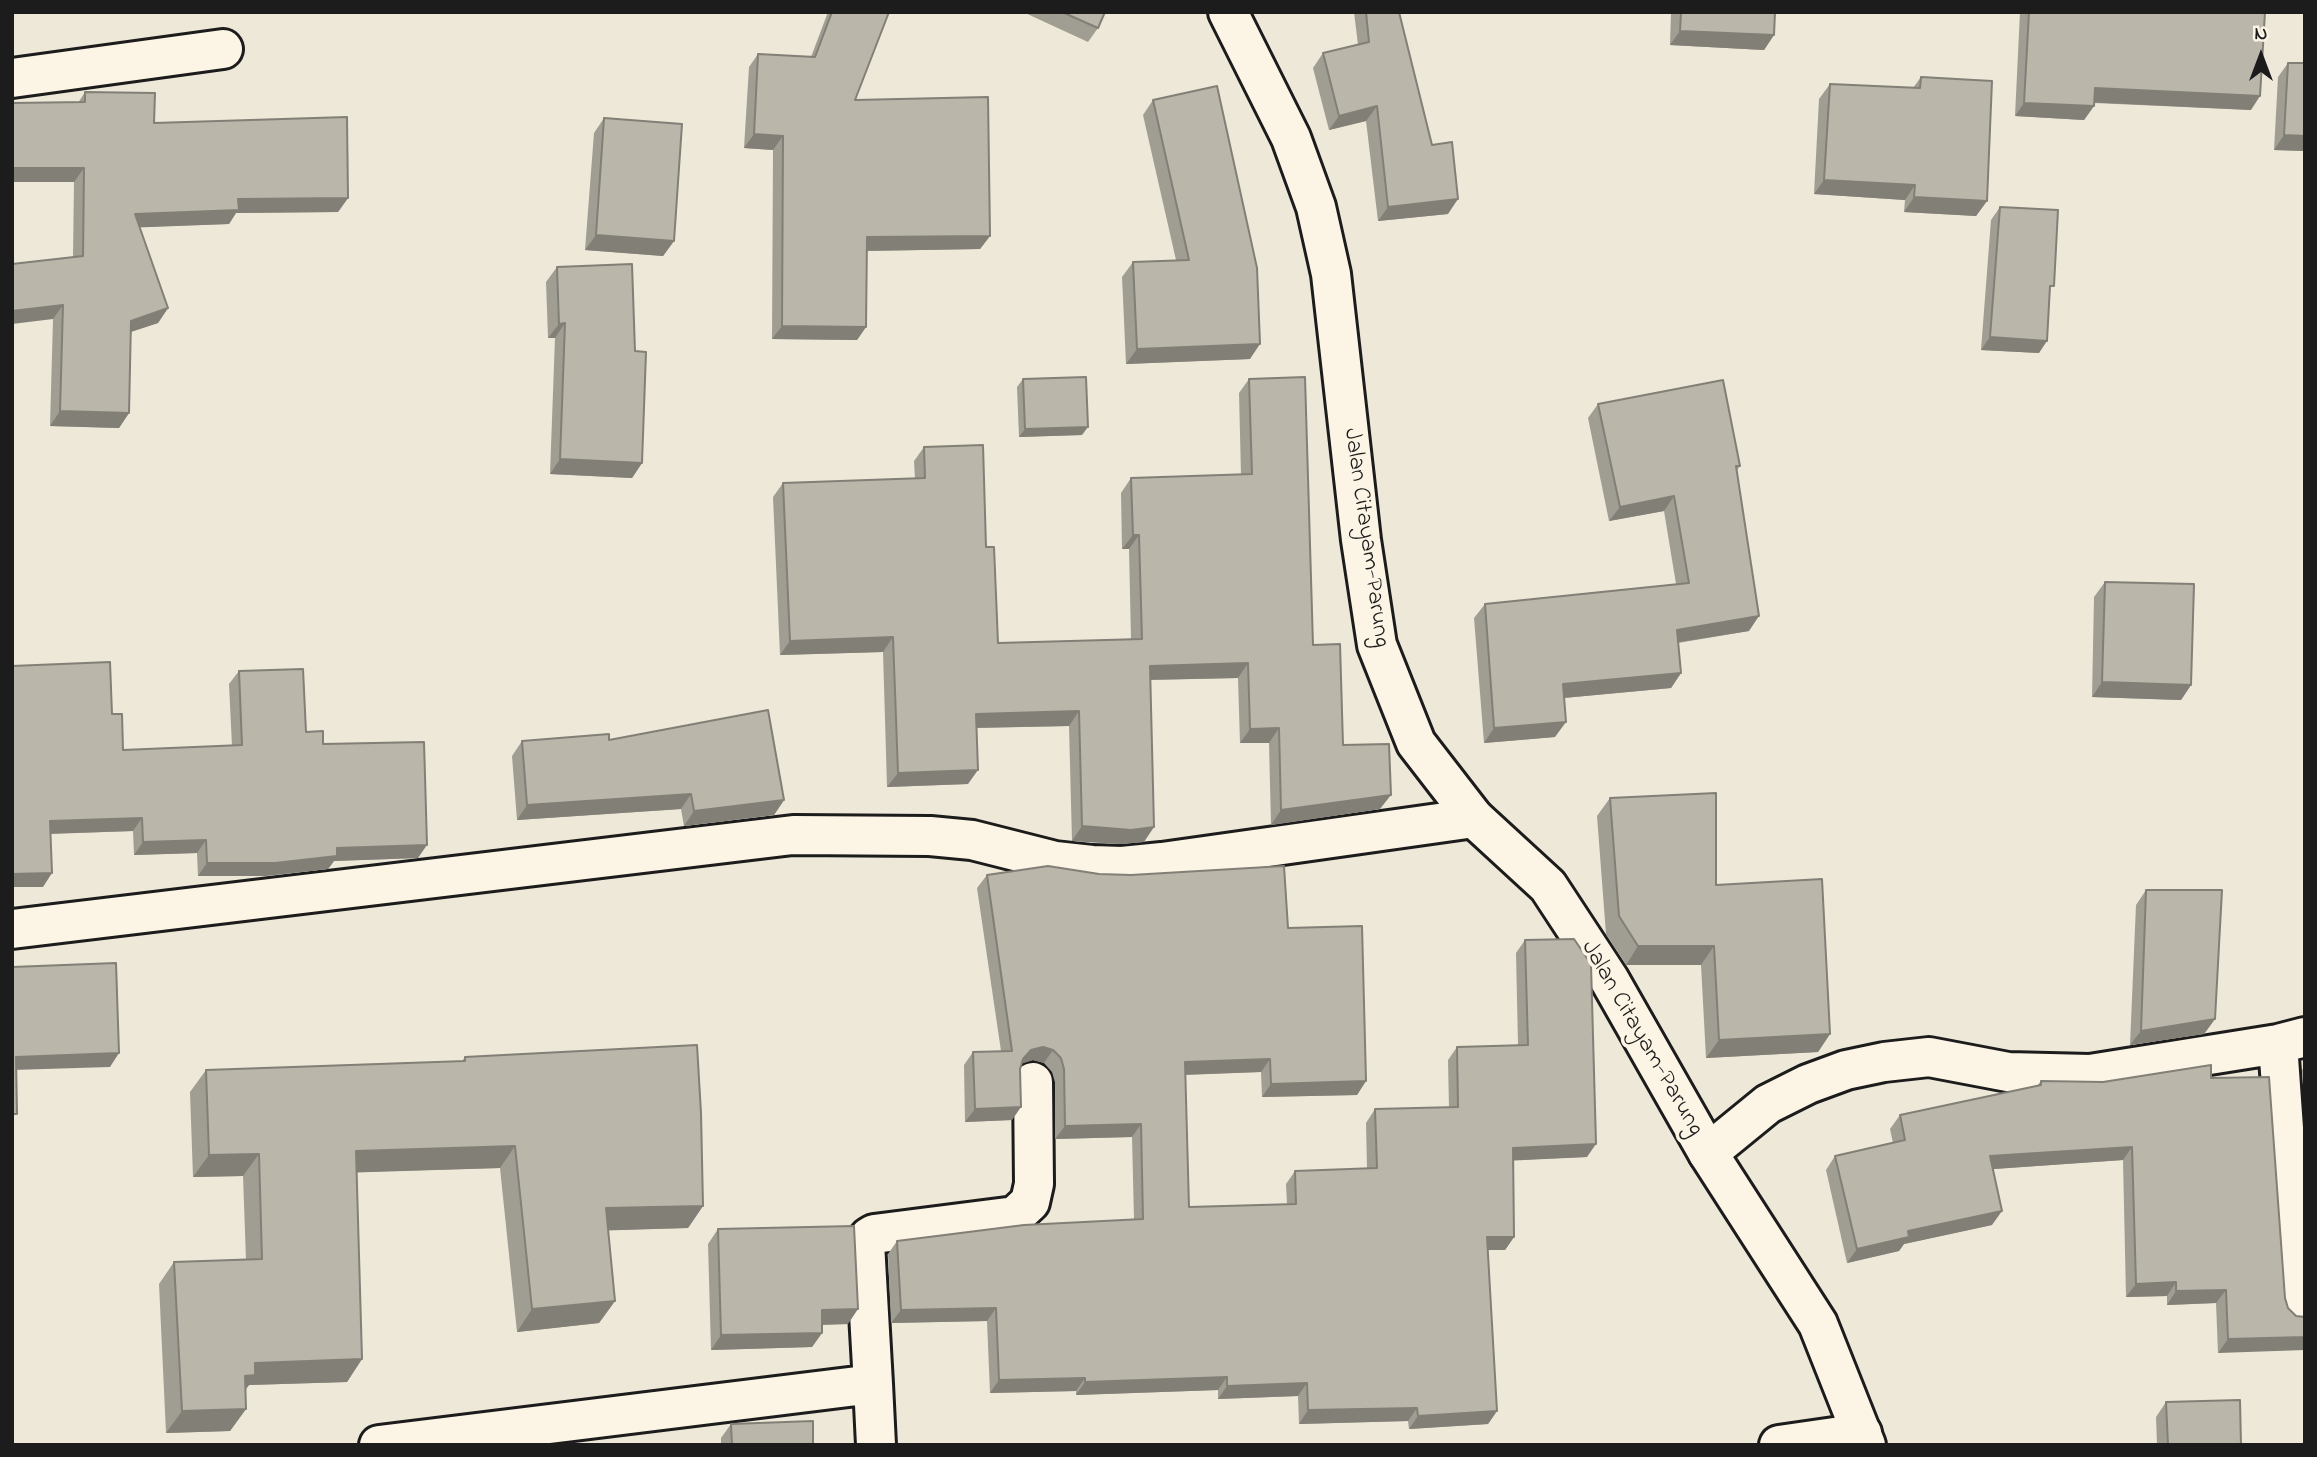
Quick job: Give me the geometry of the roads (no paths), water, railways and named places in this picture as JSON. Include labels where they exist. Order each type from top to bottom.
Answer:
[{"type":"street","name":"Jalan Citayam-Parung","points":[[1228,12],[1291,138],[1316,206],[1331,274],[1361,540],[1377,645],[1416,744],[1474,818],[1548,886],[1609,979],[1708,1153],[1818,1324],[1864,1439]]},
{"type":"street","points":[[12,78],[223,49]]},
{"type":"street","points":[[12,929],[793,835],[972,840],[1055,860],[1122,866],[1474,818]]},
{"type":"street","points":[[1708,1153],[1768,1104],[1846,1070],[1884,1062],[1929,1058],[2008,1072],[2090,1074],[2292,1041],[2297,1310]]},
{"type":"street","points":[[876,1445],[865,1243],[874,1234],[1015,1216],[1030,1202],[1034,1184],[1033,1082]]},
{"type":"street","points":[[379,1445],[873,1384]]},
{"type":"street","points":[[1779,1445],[1864,1439]]}]
